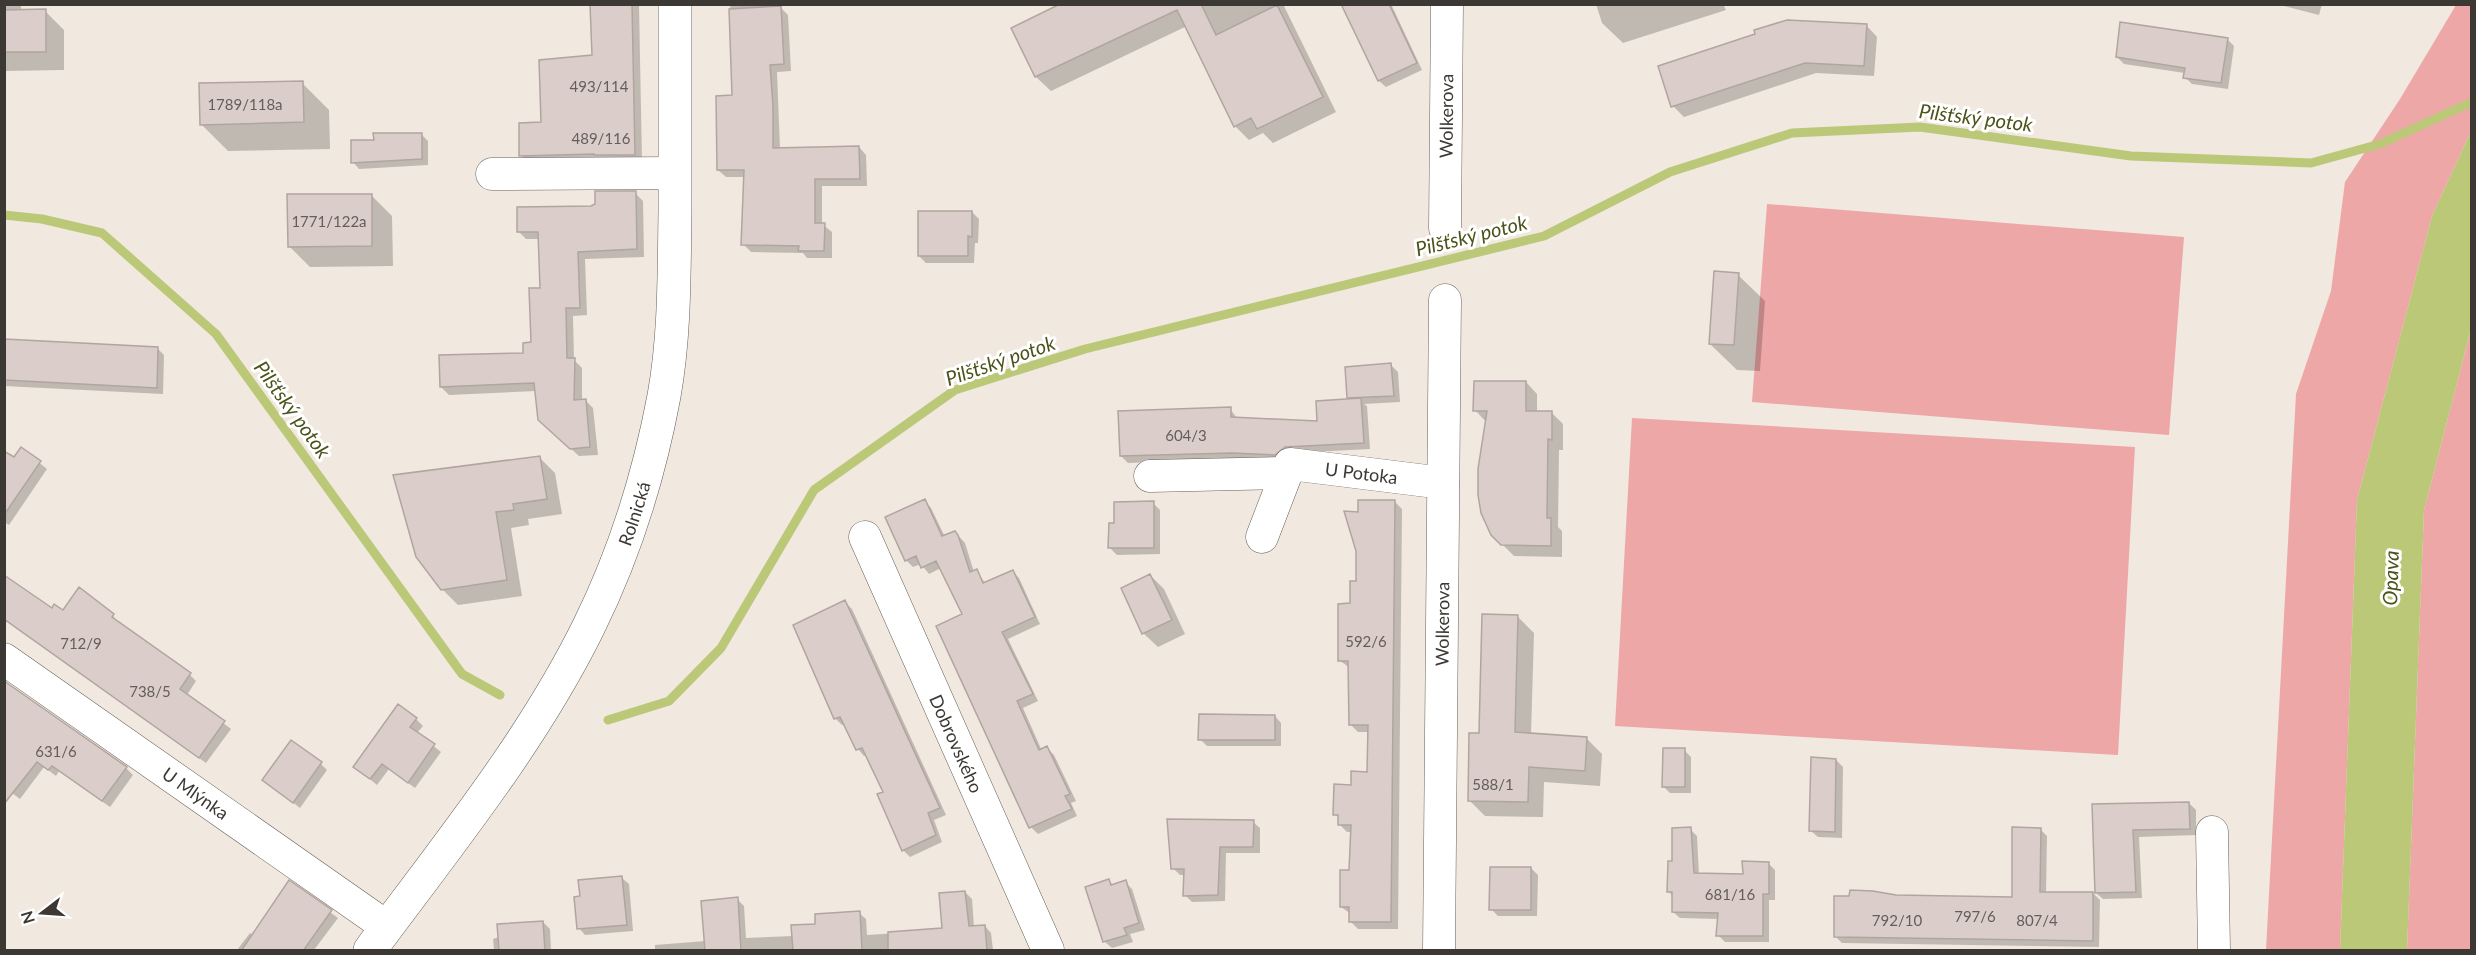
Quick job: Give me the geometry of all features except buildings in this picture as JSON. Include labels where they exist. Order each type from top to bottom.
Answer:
[{"type":"street","name":"Rolnická","points":[[379,939],[462,827],[538,716],[589,627],[616,566],[645,482],[664,394],[674,306],[675,4]]},
{"type":"street","name":"Wolkerova","points":[[1445,228],[1448,4]]},
{"type":"street","points":[[492,174],[675,173]]},
{"type":"street","name":"Wolkerova","points":[[1439,951],[1445,300]]},
{"type":"street","name":"U Potoka","points":[[1150,476],[1287,473],[1290,464],[1443,483]]},
{"type":"street","points":[[1262,537],[1287,473]]},
{"type":"street","name":"Dobrovského","points":[[865,537],[1048,951]]},
{"type":"street","name":"U Mlýnka","points":[[4,659],[379,939]]},
{"type":"street","points":[[2212,831],[2214,951]]},
{"type":"shaded area","points":[[2456,5],[2471,5],[2471,131],[2432,216],[2357,500],[2340,950],[2266,950],[2296,394],[2331,291],[2345,182],[2400,99]]},
{"type":"shaded area","points":[[1767,204],[2184,237],[2169,435],[1752,402]]},
{"type":"shaded area","points":[[2471,329],[2471,950],[2407,950],[2424,510]]},
{"type":"shaded area","points":[[1632,418],[2135,447],[2118,755],[1615,726]]},
{"type":"water","name":"Opava","points":[[2471,131],[2471,329],[2424,510],[2407,950],[2340,950],[2357,500],[2432,216]]},
{"type":"waterway","name":"Pilšťský potok","points":[[608,720],[669,701],[721,648],[814,490],[955,390],[1085,349],[1544,236],[1670,172],[1792,133],[1920,127],[2131,156],[2311,163],[2380,144],[2472,102]]},
{"type":"waterway","name":"Pilšťský potok","points":[[4,215],[42,219],[102,233],[216,334],[462,674],[500,695]]}]
